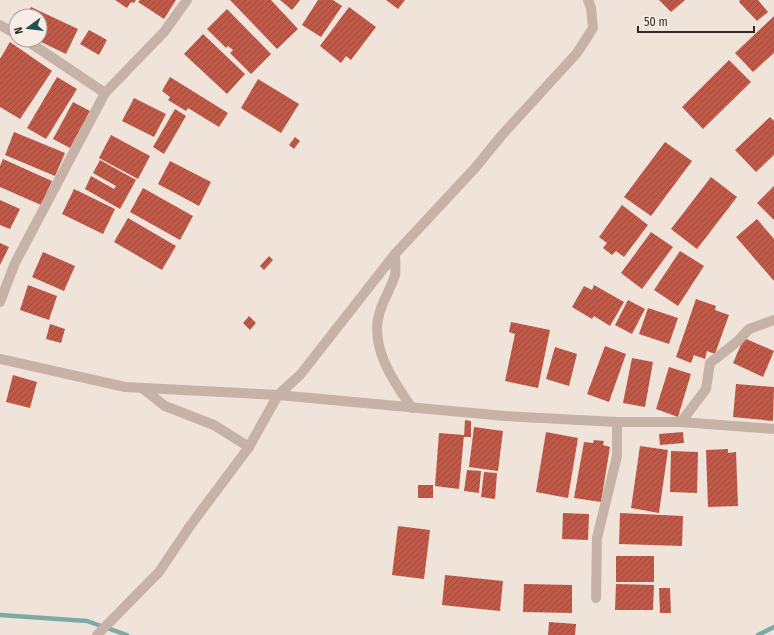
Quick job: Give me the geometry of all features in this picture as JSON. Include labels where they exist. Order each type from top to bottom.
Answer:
[{"type":"street","points":[[0,302],[15,263],[105,93],[164,32],[187,0]]},
{"type":"street","points":[[97,635],[159,572],[190,526],[249,447],[278,395],[300,375],[395,254],[476,168],[502,135],[577,53],[592,28],[591,8],[588,0]]},
{"type":"street","points":[[38,48],[105,93]]},
{"type":"street","points":[[395,254],[395,274],[379,315],[377,333],[383,357],[392,380],[412,408]]},
{"type":"street","points":[[681,422],[706,389],[710,363],[738,341],[749,329],[774,320]]},
{"type":"street","points":[[0,359],[125,386],[142,388],[278,395],[505,416],[617,422],[681,422],[774,429]]},
{"type":"street","points":[[142,388],[165,406],[214,425],[249,447]]},
{"type":"street","points":[[596,598],[596,538],[617,456],[617,422]]},
{"type":"building","points":[[115,0],[136,0],[134,3],[131,2],[127,8]]},
{"type":"building","points":[[140,0],[176,0],[164,19],[138,2]]},
{"type":"building","points":[[230,0],[271,0],[298,29],[277,49]]},
{"type":"building","points":[[280,0],[300,0],[292,10]]},
{"type":"building","points":[[318,0],[333,0],[342,6],[321,37],[302,25]]},
{"type":"building","points":[[386,0],[405,0],[398,9]]},
{"type":"building","points":[[659,0],[685,0],[671,12]]},
{"type":"building","points":[[740,0],[758,0],[768,12],[757,21],[739,2]]},
{"type":"building","points":[[349,7],[376,27],[351,60],[346,56],[341,63],[320,46]]},
{"type":"building","points":[[227,9],[271,54],[251,74],[230,53],[233,50],[228,46],[226,48],[207,29]]},
{"type":"building","points":[[48,15],[78,29],[66,54],[48,45]]},
{"type":"building","points":[[774,16],[774,53],[753,72],[735,53]]},
{"type":"building","points":[[89,30],[107,40],[99,55],[80,44]]},
{"type":"building","points":[[203,34],[245,74],[227,94],[184,54]]},
{"type":"building","points":[[8,45],[8,48],[19,48],[52,71],[20,119],[0,107],[0,59]]},
{"type":"building","points":[[729,60],[751,82],[703,129],[682,107]]},
{"type":"building","points":[[57,77],[77,89],[46,139],[27,128]]},
{"type":"building","points":[[170,77],[228,113],[219,127],[188,108],[186,111],[168,100],[170,97],[162,91]]},
{"type":"building","points":[[258,79],[299,104],[281,133],[241,108]]},
{"type":"building","points":[[134,98],[166,114],[154,137],[122,121]]},
{"type":"building","points":[[73,102],[90,111],[70,148],[53,139]]},
{"type":"building","points":[[175,109],[186,116],[164,154],[153,147]]},
{"type":"building","points":[[770,117],[774,121],[774,155],[756,172],[735,150]]},
{"type":"building","points":[[14,132],[65,153],[55,176],[5,155]]},
{"type":"building","points":[[111,135],[150,156],[138,179],[99,158]]},
{"type":"building","points":[[295,137],[300,141],[294,149],[289,145]]},
{"type":"building","points":[[665,142],[692,161],[651,216],[624,197]]},
{"type":"building","points":[[3,159],[52,181],[41,205],[0,187],[0,166]]},
{"type":"building","points":[[100,160],[136,180],[120,209],[85,189],[91,176],[114,189],[116,186],[93,173]]},
{"type":"building","points":[[170,161],[211,182],[199,206],[158,184]]},
{"type":"building","points":[[711,177],[737,197],[697,249],[671,229]]},
{"type":"building","points":[[774,186],[774,220],[757,203]]},
{"type":"building","points":[[143,188],[193,216],[180,240],[130,212]]},
{"type":"building","points":[[74,189],[115,209],[103,234],[62,214]]},
{"type":"building","points":[[0,200],[20,209],[10,229],[0,225]]},
{"type":"building","points":[[622,205],[648,225],[624,257],[616,251],[612,255],[603,248],[607,243],[599,237]]},
{"type":"building","points":[[128,218],[176,246],[162,270],[114,242]]},
{"type":"building","points":[[757,219],[774,239],[774,281],[736,237]]},
{"type":"building","points":[[651,232],[673,247],[642,289],[621,273]]},
{"type":"building","points":[[0,243],[9,247],[0,265]]},
{"type":"building","points":[[680,251],[704,266],[678,306],[654,290]]},
{"type":"building","points":[[43,252],[75,266],[64,291],[32,277]]},
{"type":"building","points":[[269,256],[273,260],[264,270],[260,266]]},
{"type":"building","points":[[28,285],[57,296],[49,320],[20,310]]},
{"type":"building","points":[[594,285],[624,302],[610,326],[594,316],[592,319],[572,307],[584,286],[592,290]]},
{"type":"building","points":[[696,299],[716,306],[715,310],[729,315],[715,354],[707,351],[705,359],[694,355],[691,363],[676,357]]},
{"type":"building","points":[[628,300],[645,309],[632,334],[615,325]]},
{"type":"building","points":[[648,308],[678,318],[669,344],[639,334]]},
{"type":"building","points":[[249,316],[256,323],[250,330],[243,323]]},
{"type":"building","points":[[511,322],[550,330],[538,388],[505,381],[515,334],[509,332]]},
{"type":"building","points":[[50,324],[65,329],[61,343],[46,339]]},
{"type":"building","points":[[744,338],[774,351],[763,377],[733,363]]},
{"type":"building","points":[[605,346],[626,354],[609,402],[587,394]]},
{"type":"building","points":[[555,347],[577,354],[569,386],[546,379]]},
{"type":"building","points":[[632,358],[653,362],[645,407],[623,403]]},
{"type":"building","points":[[669,367],[691,374],[678,417],[656,409]]},
{"type":"building","points":[[13,375],[37,382],[30,408],[6,402]]},
{"type":"building","points":[[736,384],[774,387],[773,421],[733,417]]},
{"type":"building","points":[[465,420],[471,421],[471,437],[464,437]]},
{"type":"building","points":[[474,427],[503,431],[498,471],[469,467]]},
{"type":"building","points":[[546,432],[578,438],[568,498],[536,492]]},
{"type":"building","points":[[683,432],[684,443],[660,445],[659,434]]},
{"type":"building","points":[[439,433],[464,435],[459,489],[435,486]]},
{"type":"building","points":[[594,440],[604,441],[603,445],[610,447],[601,502],[574,498],[584,442],[593,443]]},
{"type":"building","points":[[640,446],[668,450],[659,513],[631,508]]},
{"type":"building","points":[[728,449],[728,453],[736,452],[738,506],[708,507],[706,450]]},
{"type":"building","points":[[671,451],[698,452],[697,493],[670,492]]},
{"type":"building","points":[[467,470],[481,471],[479,493],[464,491]]},
{"type":"building","points":[[484,472],[497,473],[495,499],[481,497]]},
{"type":"building","points":[[418,485],[433,485],[433,498],[418,498]]},
{"type":"building","points":[[563,513],[589,514],[588,540],[562,539]]},
{"type":"building","points":[[620,513],[683,516],[682,546],[619,544]]},
{"type":"building","points":[[398,526],[430,530],[424,579],[392,575]]},
{"type":"building","points":[[616,556],[654,556],[654,582],[616,582]]},
{"type":"building","points":[[445,575],[503,581],[500,611],[442,605]]},
{"type":"building","points":[[524,584],[572,585],[572,613],[523,612]]},
{"type":"building","points":[[616,584],[654,585],[653,610],[615,610]]},
{"type":"building","points":[[659,588],[670,588],[671,613],[660,613]]},
{"type":"building","points":[[549,622],[576,624],[575,635],[548,635]]},
{"type":"waterway","points":[[0,615],[87,621],[127,635]]},
{"type":"waterway","points":[[758,635],[774,627]]}]
